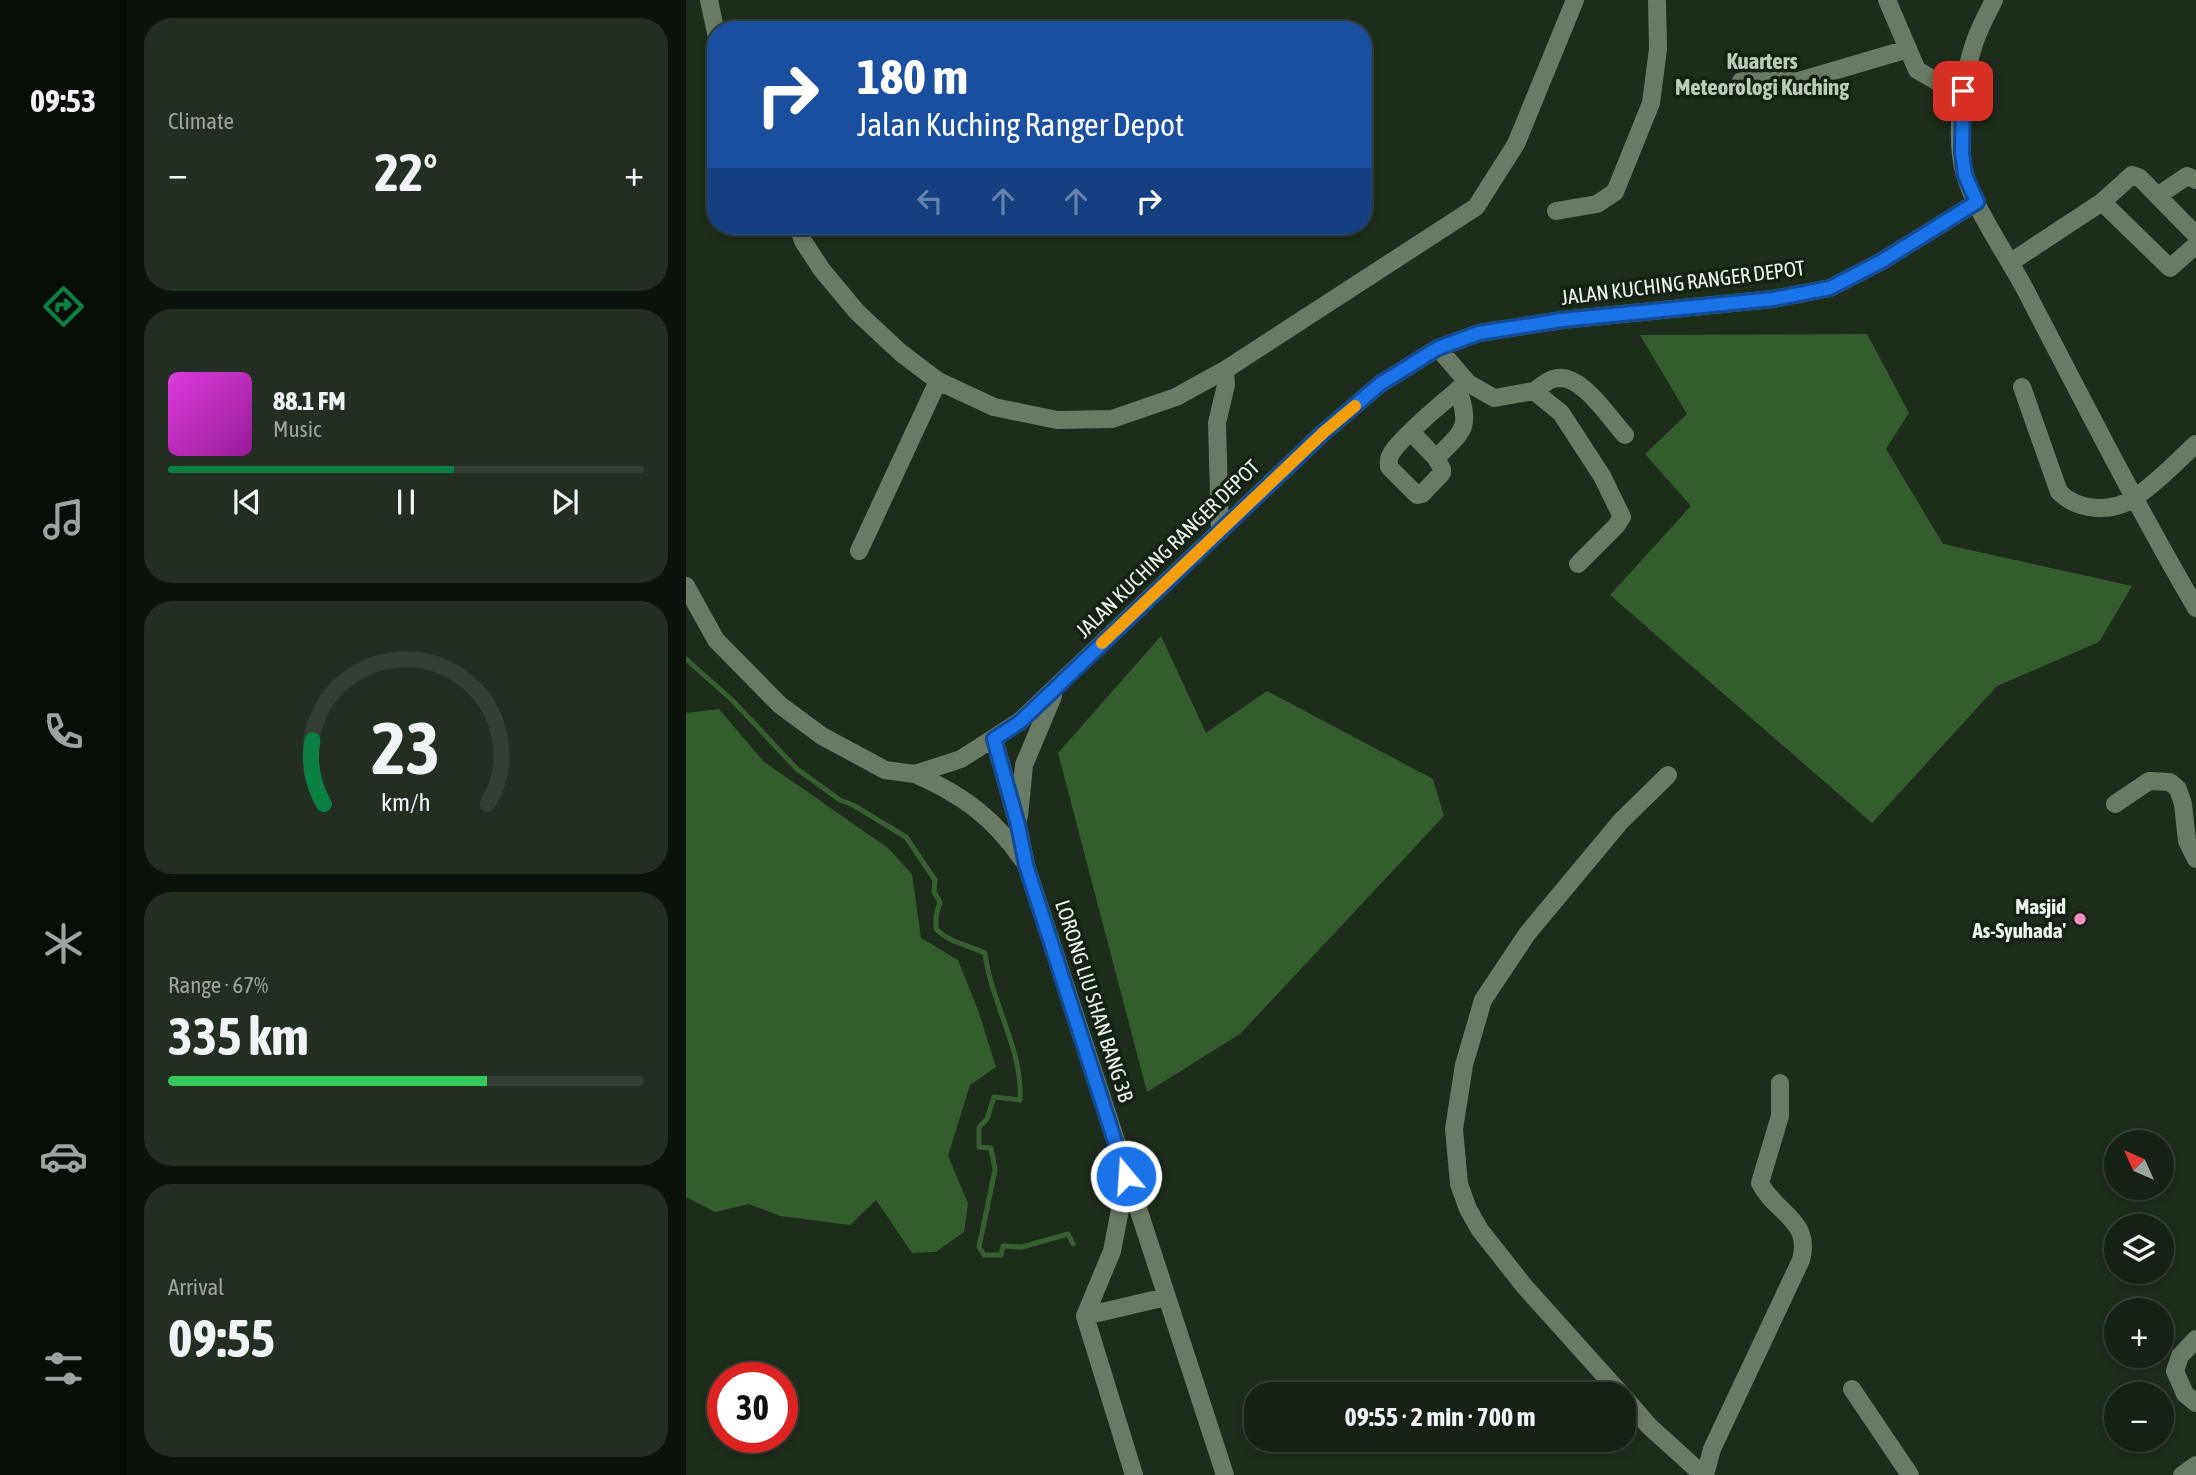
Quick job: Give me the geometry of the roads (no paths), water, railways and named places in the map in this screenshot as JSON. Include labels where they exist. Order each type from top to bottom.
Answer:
[{"type":"street","points":[[709,0],[713,21]]},
{"type":"street","points":[[801,235],[822,270],[857,312],[901,353],[938,381],[994,407],[1057,420],[1112,419],[1176,397],[1225,370],[1476,207],[1516,144],[1575,0]]},
{"type":"street","points":[[1556,211],[1597,204],[1615,192],[1651,103],[1658,49],[1657,0]]},
{"type":"street","points":[[1887,0],[1917,70],[1937,82],[1963,91]]},
{"type":"street","points":[[1994,0],[1974,43],[1963,91],[1962,153],[1965,175],[2133,499],[2196,608]]},
{"type":"street","points":[[1741,81],[1799,81],[1908,49]]},
{"type":"street","points":[[2011,262],[2102,202],[2132,175],[2140,177],[2196,235]]},
{"type":"street","points":[[2159,195],[2188,176],[2196,180]]},
{"type":"street","name":"JALAN KUCHING RANGER DEPOT","points":[[686,586],[716,640],[780,705],[822,736],[885,770],[915,774],[961,760],[1020,722],[1324,432],[1380,384],[1438,348],[1479,333],[1562,320],[1773,299],[1830,288],[1882,261],[1977,202]]},
{"type":"street","points":[[2102,202],[2170,268],[2196,245]]},
{"type":"street","points":[[1436,458],[1461,433],[1465,422],[1463,386],[1438,348]]},
{"type":"street","points":[[1220,531],[1217,423],[1226,385],[1225,370]]},
{"type":"street","points":[[1463,386],[1494,398],[1534,391],[1554,379],[1568,378],[1581,384],[1625,435]]},
{"type":"street","points":[[859,551],[938,381]]},
{"type":"street","points":[[1412,433],[1436,458],[1442,469],[1442,473],[1422,494],[1417,495],[1389,467],[1391,453],[1412,433],[1463,386]]},
{"type":"street","points":[[2022,387],[2059,492],[2066,500],[2077,505],[2104,509],[2133,499],[2196,444]]},
{"type":"street","points":[[1534,391],[1561,413],[1601,476],[1622,517],[1578,564]]},
{"type":"street","points":[[1018,825],[1024,765],[1057,686]]},
{"type":"street","name":"LORONG LIU SHAN BANG 3B","points":[[994,739],[1026,865],[1225,1475]]},
{"type":"street","points":[[915,774],[949,789],[977,808],[1011,842],[1026,865]]},
{"type":"street","points":[[1610,1382],[1525,1287],[1480,1230],[1468,1209],[1459,1184],[1454,1129],[1464,1065],[1483,1000],[1527,934],[1621,821],[1668,775]]},
{"type":"street","points":[[2115,804],[2149,781],[2169,782],[2178,789],[2183,804],[2187,841],[2196,859]]},
{"type":"street","points":[[1636,1410],[1704,1475],[1712,1448],[1801,1260],[1805,1245],[1799,1229],[1787,1213],[1767,1196],[1760,1183],[1780,1116],[1780,1083]]},
{"type":"street","points":[[1126,1176],[1112,1251],[1085,1315],[1134,1475]]},
{"type":"street","points":[[1085,1315],[1166,1297]]},
{"type":"street","points":[[2196,1339],[2180,1356],[2175,1371],[2185,1394],[2196,1403]]},
{"type":"street","points":[[1852,1389],[1909,1475]]},
{"type":"street","points":[[2182,1475],[2196,1465]]},
{"type":"waterway","points":[[686,659],[732,700],[797,769],[840,800],[906,837],[935,880],[934,892],[940,902],[936,929],[953,941],[985,953],[993,990],[1017,1063],[1020,1100],[994,1097],[987,1119],[979,1127],[979,1147],[991,1148],[995,1170],[979,1247],[984,1255],[1001,1255],[1003,1246],[1022,1247],[1068,1234],[1073,1244]]},
{"type":"place","name":"Masjid As-Syuhada'","points":[[2080,919]]},
{"type":"district","name":"Kuarters Meteorologi Kuching","points":[[1762,74]]}]
